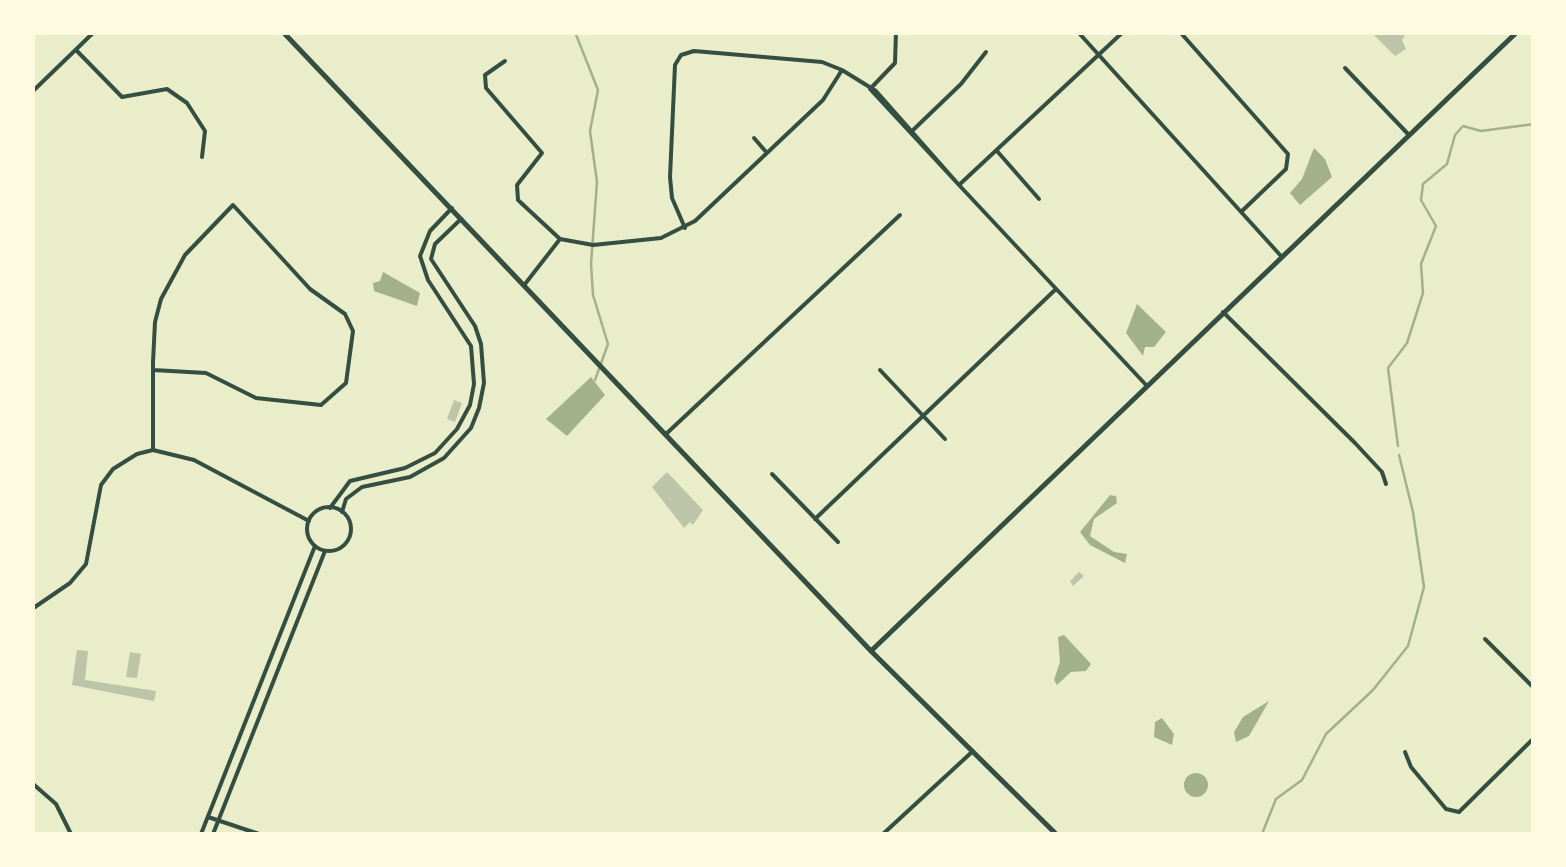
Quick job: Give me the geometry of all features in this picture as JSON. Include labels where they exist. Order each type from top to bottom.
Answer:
[{"type":"main road","points":[[283,32],[871,651],[1056,834]]},
{"type":"main road","points":[[871,651],[1517,32]]},
{"type":"street","points":[[32,92],[94,32]]},
{"type":"street","points":[[870,89],[895,63],[896,32]]},
{"type":"street","points":[[1078,32],[1281,256]]},
{"type":"street","points":[[959,186],[1123,32]]},
{"type":"street","points":[[1180,32],[1286,150],[1286,169],[1242,211]]},
{"type":"street","points":[[76,50],[122,97],[167,90],[188,103],[205,130],[202,157]]},
{"type":"street","points":[[684,228],[672,198],[670,177],[676,66],[682,55],[694,51],[822,62],[870,89],[1147,386]]},
{"type":"street","points":[[910,133],[961,84],[986,52]]},
{"type":"street","points":[[505,61],[483,81],[542,154],[515,192],[534,219],[560,239],[592,245],[650,240],[684,228],[822,100],[842,70]]},
{"type":"street","points":[[1345,68],[1408,135]]},
{"type":"street","points":[[754,138],[768,154]]},
{"type":"street","points":[[997,151],[1039,199]]},
{"type":"street","points":[[153,370],[206,374],[256,398],[310,407],[330,400],[346,383],[353,331],[349,320],[310,290],[233,205],[205,229],[171,277],[155,322],[153,370],[153,450]]},
{"type":"street","points":[[330,508],[350,481],[405,468],[435,453],[466,414],[474,384],[471,346],[428,280],[420,256],[422,245],[452,208]]},
{"type":"street","points":[[664,436],[900,214]]},
{"type":"street","points":[[342,512],[346,500],[362,487],[410,477],[431,466],[470,428],[482,392],[484,368],[474,326],[431,259],[435,244],[462,218]]},
{"type":"street","points":[[435,226],[444,235]]},
{"type":"street","points":[[525,284],[560,239]]},
{"type":"street","points":[[815,519],[1056,289]]},
{"type":"street","points":[[445,302],[454,294]]},
{"type":"street","points":[[1223,312],[1355,443],[1382,472],[1386,484]]},
{"type":"street","points":[[880,370],[945,439]]},
{"type":"street","points":[[32,609],[70,583],[86,564],[95,500],[113,470],[137,454],[153,450],[194,460],[229,475],[309,522]]},
{"type":"street","points":[[772,474],[838,542]]},
{"type":"street","points":[[330,508],[342,512],[349,521],[349,538],[337,550],[325,551],[315,546],[308,536],[309,522],[317,511],[330,508]]},
{"type":"street","points":[[201,834],[315,546]]},
{"type":"street","points":[[213,834],[325,551]]},
{"type":"street","points":[[1485,638],[1534,688]]},
{"type":"street","points":[[1405,752],[1411,767],[1446,810],[1459,812],[1534,738]]},
{"type":"street","points":[[883,834],[972,751]]},
{"type":"street","points":[[32,783],[56,804],[71,834]]},
{"type":"street","points":[[208,817],[259,834]]},
{"type":"shaded area","points":[[1314,148],[1325,159],[1332,177],[1300,205],[1290,193],[1302,179]]},
{"type":"shaded area","points":[[383,272],[420,293],[417,306],[374,291],[373,283],[380,281]]},
{"type":"shaded area","points":[[1137,304],[1166,332],[1154,347],[1145,347],[1143,356],[1126,333]]},
{"type":"shaded area","points":[[591,377],[605,395],[567,436],[546,419]]},
{"type":"shaded area","points":[[1110,495],[1116,496],[1117,503],[1094,519],[1090,536],[1114,552],[1127,554],[1125,563],[1090,545],[1080,532]]},
{"type":"shaded area","points":[[1064,635],[1091,664],[1086,671],[1071,672],[1057,685],[1054,680],[1060,662],[1058,637]]},
{"type":"shaded area","points":[[1269,701],[1249,736],[1236,742],[1234,732],[1243,717]]},
{"type":"shaded area","points":[[1162,718],[1174,734],[1172,745],[1154,737],[1155,722]]},
{"type":"shaded area","points":[[1196,773],[1208,785],[1196,797],[1184,785]]},
{"type":"building","points":[[1371,32],[1407,32],[1402,40],[1406,49],[1395,56]]},
{"type":"building","points":[[454,400],[462,403],[455,422],[447,419]]},
{"type":"building","points":[[667,472],[703,510],[693,525],[690,522],[684,528],[652,487]]},
{"type":"building","points":[[1079,572],[1084,576],[1073,586],[1070,581]]},
{"type":"building","points":[[77,650],[88,651],[85,680],[156,691],[154,701],[72,685]]},
{"type":"building","points":[[130,652],[141,654],[137,678],[126,677]]},
{"type":"waterway","points":[[575,32],[598,90],[590,131],[597,182],[591,264],[593,295],[608,344],[595,380]]},
{"type":"waterway","points":[[1398,446],[1388,368],[1407,343],[1423,293],[1421,264],[1436,226],[1421,200],[1423,184],[1447,164],[1455,135],[1463,126],[1481,131],[1534,124]]},
{"type":"waterway","points":[[1262,834],[1276,799],[1302,780],[1326,734],[1373,690],[1408,646],[1424,587],[1413,512],[1399,455]]}]
